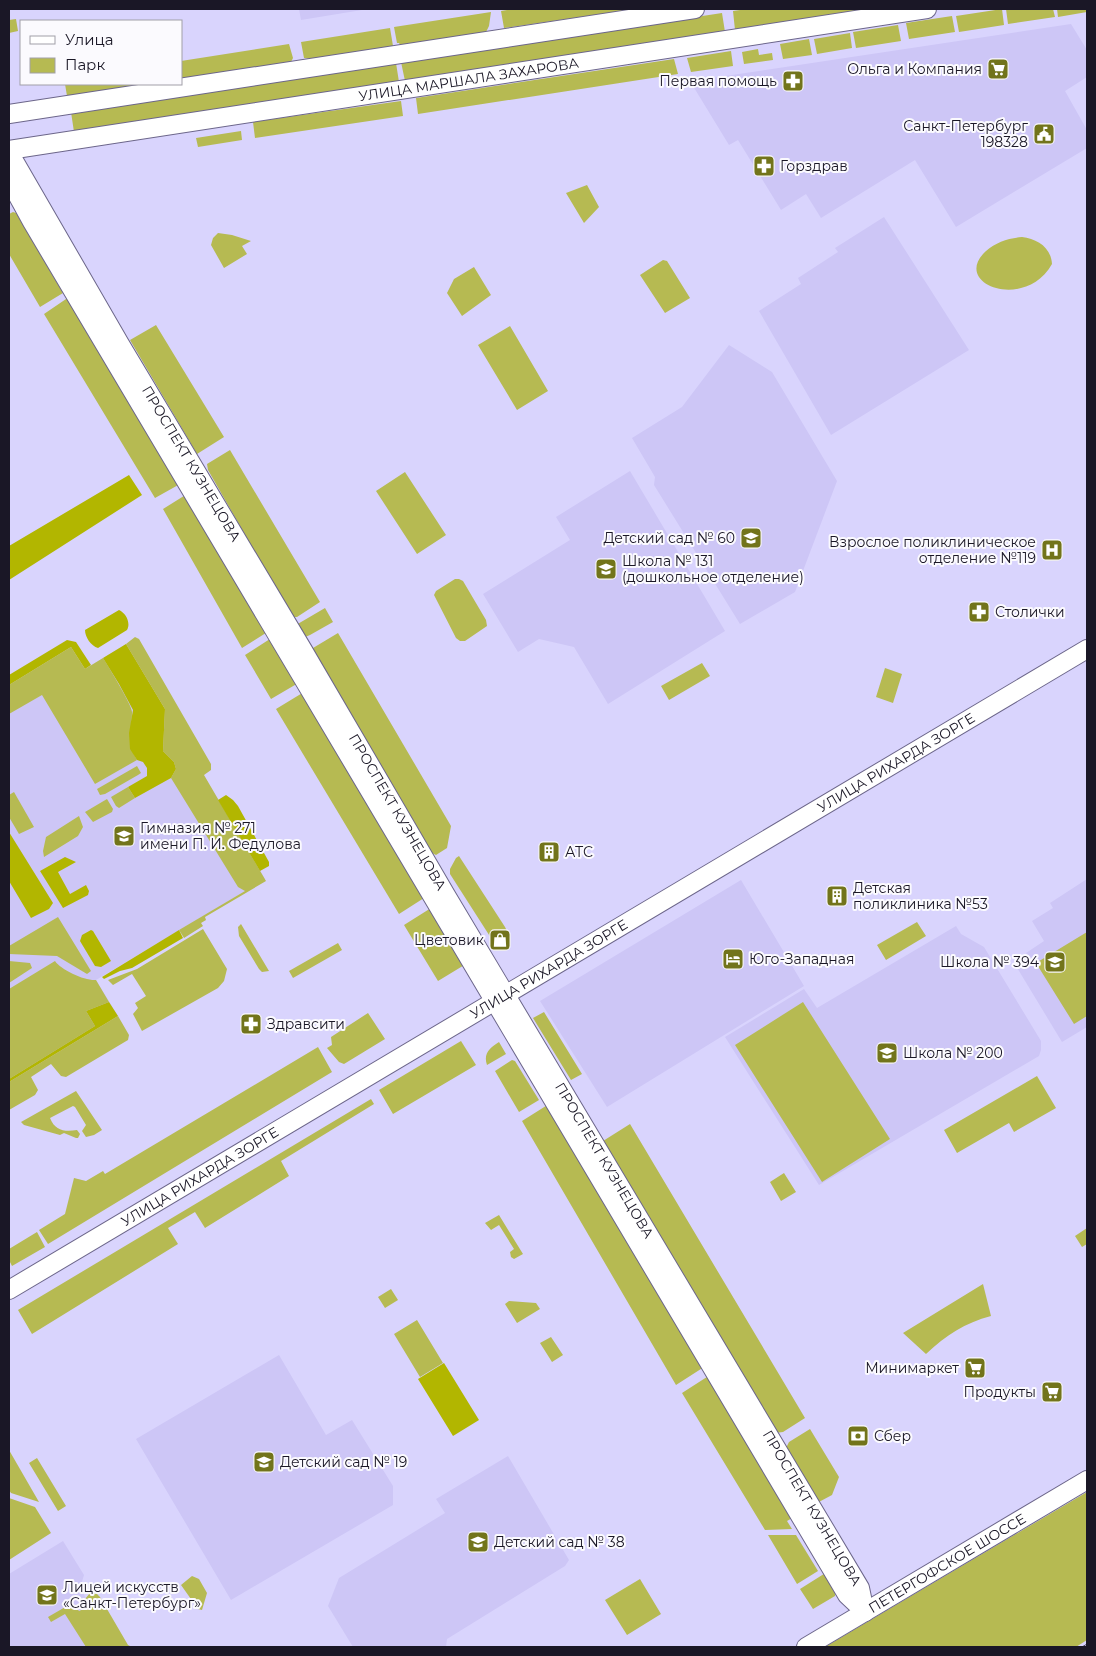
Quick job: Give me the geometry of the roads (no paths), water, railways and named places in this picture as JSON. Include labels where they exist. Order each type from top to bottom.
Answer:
[{"type":"street","points":[[9,114],[695,9]]},
{"type":"street","name":"УЛИЦА МАРШАЛА ЗАХАРОВА","points":[[9,151],[927,9]]},
{"type":"street","name":"ПРОСПЕКТ КУЗНЕЦОВА","points":[[9,151],[847,1595],[865,1612]]},
{"type":"street","name":"ПРОСПЕКТ КУЗНЕЦОВА","points":[[9,180],[32,222],[500,997]]},
{"type":"street","name":"УЛИЦА РИХАРДА ЗОРГЕ","points":[[9,1290],[1087,649]]},
{"type":"street","name":"ПЕТЕРГОФСКОЕ ШОССЕ","points":[[806,1647],[1087,1480]]},
{"type":"tram line","points":[[1082,1647],[1087,1644]]},
{"type":"place","name":"Ольга и Компания","points":[[998,69]]},
{"type":"place","name":"Первая помощь","points":[[793,81]]},
{"type":"place","name":"Санкт-Петербург 198328","points":[[1044,134]]},
{"type":"place","name":"Горздрав","points":[[764,166]]},
{"type":"place","name":"Детский сад № 60","points":[[751,538]]},
{"type":"place","name":"Взрослое поликлиническое отделение №119","points":[[1052,550]]},
{"type":"place","name":"Школа № 131 (дошкольное отделение)","points":[[606,569]]},
{"type":"place","name":"Столички","points":[[979,612]]},
{"type":"place","name":"Гимназия № 271 имени П. И. Федулова","points":[[124,836]]},
{"type":"place","name":"АТС","points":[[549,852]]},
{"type":"place","name":"Детская поликлиника №53","points":[[837,896]]},
{"type":"place","name":"Цветовик","points":[[500,940]]},
{"type":"place","name":"Юго-Западная","points":[[733,959]]},
{"type":"place","name":"Школа № 394","points":[[1055,962]]},
{"type":"place","name":"Здравсити","points":[[251,1024]]},
{"type":"place","name":"Школа № 200","points":[[887,1053]]},
{"type":"place","name":"Минимаркет","points":[[975,1368]]},
{"type":"place","name":"Продукты","points":[[1052,1392]]},
{"type":"place","name":"Сбер","points":[[858,1436]]},
{"type":"place","name":"Детский сад № 19","points":[[264,1462]]},
{"type":"place","name":"Детский сад № 38","points":[[478,1542]]},
{"type":"place","name":"Лицей искусств «Санкт-Петербург»","points":[[47,1595]]}]
